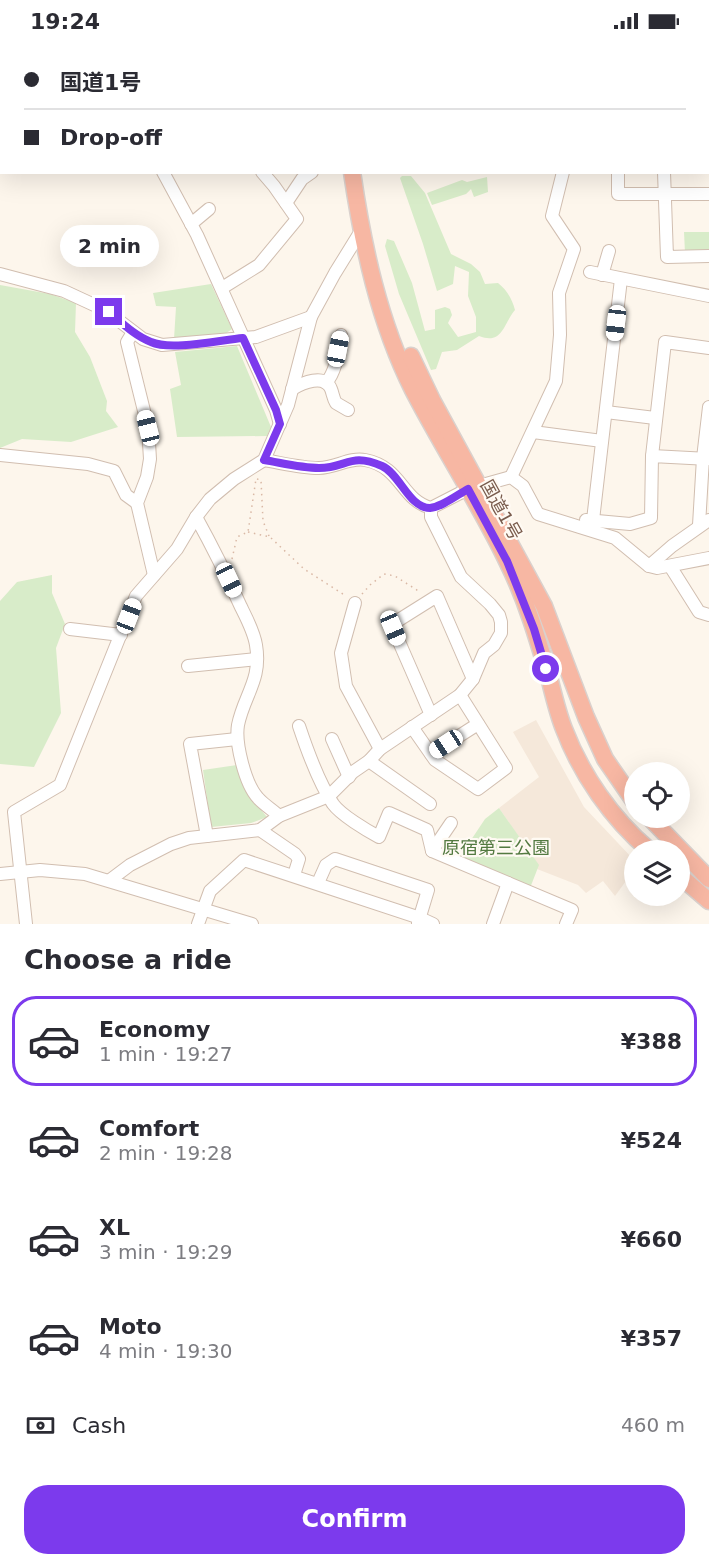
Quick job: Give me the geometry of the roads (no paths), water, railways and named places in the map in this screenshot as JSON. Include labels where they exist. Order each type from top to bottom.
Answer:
[{"type":"highway","name":"国道1号","points":[[352,174],[372,281],[412,388],[544,606],[586,717],[605,759],[624,787]]},
{"type":"highway","name":"国道1号","points":[[362,174],[381,279],[401,333],[507,561],[534,629],[564,729],[586,776],[618,819],[639,840]]},
{"type":"highway","points":[[660,828],[709,879]]},
{"type":"highway","points":[[690,885],[709,901]]},
{"type":"street","points":[[164,174],[222,288],[276,410],[280,424]]},
{"type":"street","points":[[222,288],[259,265],[297,219],[264,174]]},
{"type":"street","points":[[286,202],[302,179],[309,174]]},
{"type":"street","points":[[512,477],[556,381],[560,335],[559,293],[573,249],[552,216],[562,174]]},
{"type":"street","points":[[618,174],[618,194],[709,194]]},
{"type":"street","points":[[664,174],[667,257],[709,256]]},
{"type":"street","points":[[191,224],[209,209]]},
{"type":"street","points":[[26,924],[14,812],[60,785],[136,596],[177,549],[210,499],[222,488],[264,460],[292,389],[311,317],[361,231]]},
{"type":"street","points":[[609,251],[596,273],[709,296]]},
{"type":"street","points":[[0,274],[64,291],[85,303],[105,310],[149,342],[162,345],[256,337],[311,317]]},
{"type":"street","points":[[592,520],[621,279]]},
{"type":"street","points":[[133,332],[127,342],[148,428],[150,459],[147,477],[137,503],[154,575]]},
{"type":"street","points":[[326,383],[336,363],[341,335]]},
{"type":"street","points":[[566,522],[592,520],[630,524],[651,518],[655,418],[665,342],[709,348]]},
{"type":"street","points":[[292,389],[313,380],[326,383],[331,386],[336,403],[348,410]]},
{"type":"street","points":[[649,566],[704,523],[709,407]]},
{"type":"street","points":[[606,412],[655,418]]},
{"type":"street","points":[[533,432],[602,441]]},
{"type":"street","points":[[0,455],[88,464],[114,471],[126,495],[137,503]]},
{"type":"street","points":[[652,456],[706,458]]},
{"type":"street","points":[[264,460],[320,468],[336,466],[352,460],[365,460],[385,467],[396,476],[410,496],[423,506],[431,508],[474,487],[512,477]]},
{"type":"street","points":[[512,477],[524,486],[538,514],[615,538],[649,566],[670,567],[709,558]]},
{"type":"street","points":[[110,880],[130,864],[171,844],[189,838],[260,830],[279,816],[329,796],[380,749],[460,695],[473,676],[484,653],[494,645],[501,633],[501,622],[499,615],[490,604],[461,577],[431,517],[431,508]]},
{"type":"street","points":[[196,517],[223,567],[253,633],[257,659],[255,680],[241,717],[237,739],[248,781],[258,798],[279,816]]},
{"type":"street","points":[[670,567],[699,612],[709,615]]},
{"type":"street","points":[[431,715],[393,628],[394,623],[437,596],[473,676]]},
{"type":"street","points":[[355,603],[341,653],[346,686],[380,749]]},
{"type":"street","points":[[69,630],[121,635]]},
{"type":"street","points":[[188,666],[257,659]]},
{"type":"street","points":[[412,727],[435,760],[478,789],[506,768],[460,695]]},
{"type":"street","points":[[431,754],[478,724]]},
{"type":"street","points":[[299,726],[308,753],[334,805],[379,837],[389,813],[427,830],[432,851]]},
{"type":"street","points":[[207,836],[190,744],[237,739]]},
{"type":"street","points":[[332,739],[349,777]]},
{"type":"street","points":[[369,761],[430,804]]},
{"type":"street","points":[[432,851],[451,823]]},
{"type":"street","points":[[260,830],[299,859],[294,875]]},
{"type":"street","points":[[432,851],[572,910],[566,924]]},
{"type":"street","points":[[318,884],[326,865],[335,859],[428,890],[419,921]]},
{"type":"street","points":[[198,924],[210,891],[243,860],[294,875],[419,921],[433,924]]},
{"type":"street","points":[[0,874],[20,872],[85,874],[252,924]]},
{"type":"street","points":[[493,924],[508,883]]},
{"type":"park label","name":"原宿第三公園","points":[[496,848]]}]
